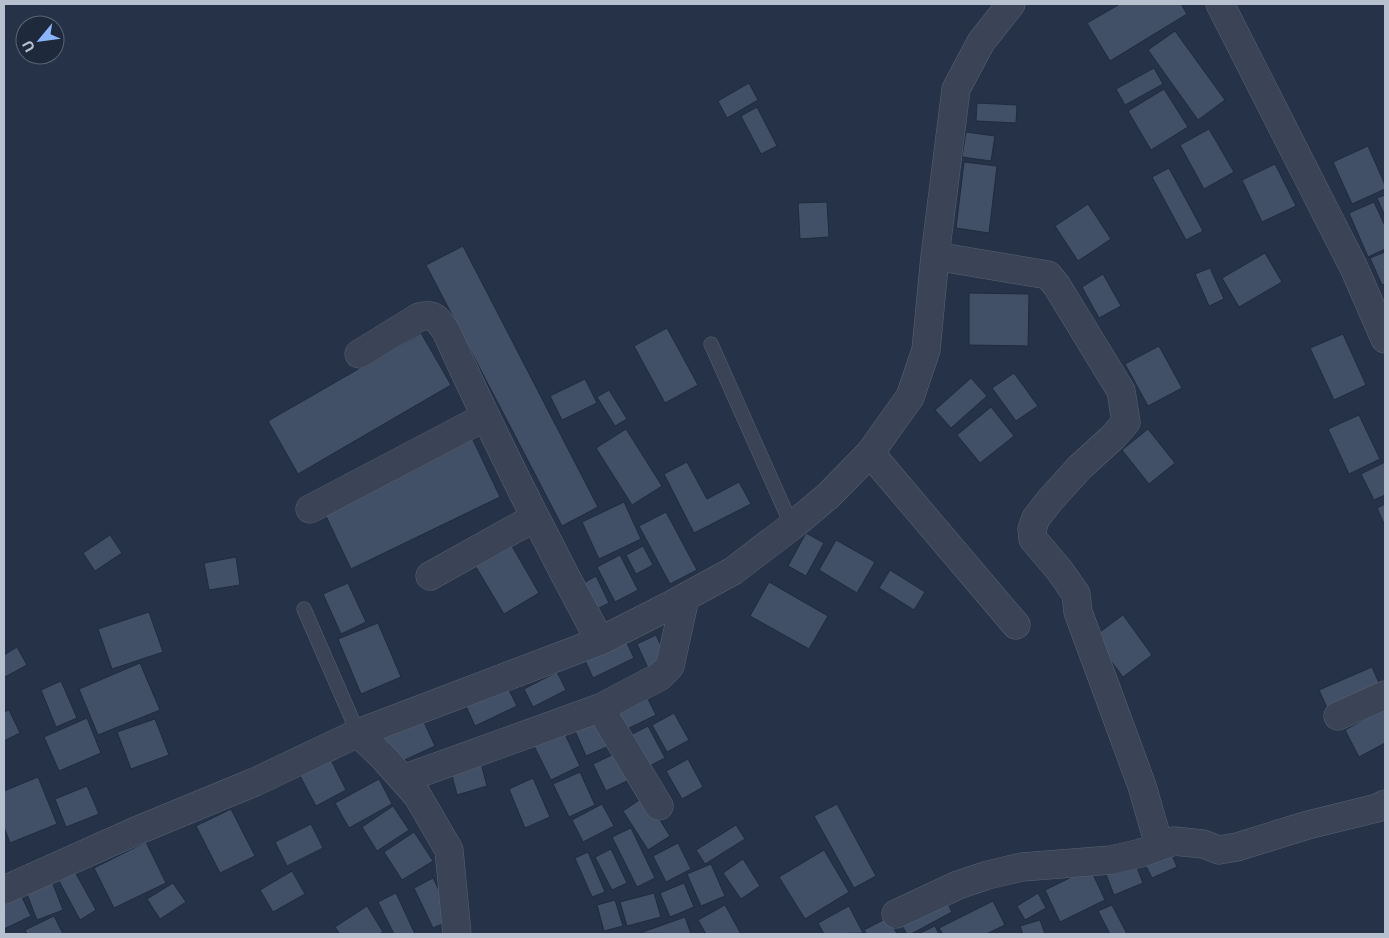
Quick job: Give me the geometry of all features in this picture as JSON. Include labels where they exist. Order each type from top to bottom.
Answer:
[{"type":"street","points":[[4,890],[255,782],[358,733],[600,641],[685,598],[733,571],[828,496],[870,453],[910,397],[926,350],[934,256],[956,89],[981,42],[1011,4]]},
{"type":"street","points":[[1220,4],[1354,268],[1385,339]]},
{"type":"street","points":[[934,256],[1048,275],[1057,286],[1122,391],[1126,422],[1113,437],[1080,467],[1051,499],[1036,518],[1032,529],[1033,538],[1076,594],[1078,612],[1142,786],[1159,845]]},
{"type":"street","points":[[358,354],[426,315],[434,317],[446,331],[534,518],[600,641]]},
{"type":"street","points":[[310,509],[485,417]]},
{"type":"street","points":[[870,453],[1016,625]]},
{"type":"street","points":[[430,576],[534,518]]},
{"type":"street","points":[[403,779],[600,708],[659,677],[670,666],[685,598]]},
{"type":"street","points":[[1338,716],[1385,695]]},
{"type":"street","points":[[600,708],[659,806]]},
{"type":"street","points":[[358,733],[418,795],[449,850],[457,934]]},
{"type":"street","points":[[896,914],[958,885],[988,875],[1022,867],[1111,860],[1141,853],[1174,841],[1203,844],[1219,850],[1237,847],[1308,825],[1378,808],[1385,804]]},
{"type":"lane","points":[[711,344],[792,526]]},
{"type":"lane","points":[[304,608],[358,733]]},
{"type":"building","points":[[1120,4],[1181,4],[1187,14],[1110,61],[1087,23]]},
{"type":"building","points":[[1175,31],[1225,100],[1198,120],[1148,50]]},
{"type":"building","points":[[1154,68],[1163,84],[1125,105],[1116,89]]},
{"type":"building","points":[[749,83],[758,100],[727,118],[718,101]]},
{"type":"building","points":[[1164,89],[1188,127],[1151,150],[1128,111]]},
{"type":"building","points":[[977,103],[1017,105],[1016,123],[976,121]]},
{"type":"building","points":[[757,107],[777,146],[761,154],[741,116]]},
{"type":"building","points":[[1209,129],[1234,172],[1204,189],[1180,145]]},
{"type":"building","points":[[966,132],[995,136],[991,161],[962,157]]},
{"type":"building","points":[[1368,146],[1385,189],[1352,204],[1333,162]]},
{"type":"building","points":[[964,162],[997,166],[989,233],[956,228]]},
{"type":"building","points":[[1275,164],[1296,206],[1262,222],[1242,180]]},
{"type":"building","points":[[1169,168],[1203,231],[1186,240],[1152,177]]},
{"type":"building","points":[[1385,195],[1385,216],[1377,198]]},
{"type":"building","points":[[827,202],[829,237],[800,239],[798,203]]},
{"type":"building","points":[[1374,202],[1385,226],[1385,249],[1368,257],[1349,213]]},
{"type":"building","points":[[1088,204],[1111,239],[1078,261],[1055,226]]},
{"type":"building","points":[[463,246],[598,507],[562,526],[426,265]]},
{"type":"building","points":[[1385,252],[1385,284],[1382,285],[1370,258]]},
{"type":"building","points":[[1265,253],[1282,282],[1239,307],[1222,278]]},
{"type":"building","points":[[1210,268],[1224,299],[1209,306],[1195,274]]},
{"type":"building","points":[[1103,274],[1121,306],[1099,318],[1082,287]]},
{"type":"building","points":[[969,293],[1029,294],[1028,346],[969,345]]},
{"type":"building","points":[[667,328],[698,385],[665,403],[634,346]]},
{"type":"building","points":[[421,333],[451,385],[298,474],[268,421]]},
{"type":"building","points":[[1343,334],[1366,385],[1334,400],[1310,348]]},
{"type":"building","points":[[1159,346],[1182,388],[1148,406],[1125,364]]},
{"type":"building","points":[[1014,373],[1038,406],[1016,421],[992,388]]},
{"type":"building","points":[[971,378],[987,396],[951,428],[935,410]]},
{"type":"building","points":[[585,379],[597,403],[562,420],[550,396]]},
{"type":"building","points":[[609,390],[627,419],[615,426],[597,397]]},
{"type":"building","points":[[991,407],[1014,436],[980,463],[957,435]]},
{"type":"building","points":[[1359,415],[1380,459],[1349,474],[1328,429]]},
{"type":"building","points":[[626,429],[662,486],[632,505],[596,448]]},
{"type":"building","points":[[1148,429],[1175,463],[1149,484],[1122,450]]},
{"type":"building","points":[[472,438],[500,497],[351,569],[323,510]]},
{"type":"building","points":[[687,462],[707,499],[739,482],[751,504],[694,533],[664,474]]},
{"type":"building","points":[[1385,462],[1385,495],[1374,500],[1361,474]]},
{"type":"building","points":[[624,502],[641,539],[599,559],[582,522]]},
{"type":"building","points":[[1385,504],[1385,526],[1377,508]]},
{"type":"building","points":[[666,512],[697,570],[670,584],[639,526]]},
{"type":"building","points":[[806,533],[824,543],[806,576],[788,566]]},
{"type":"building","points":[[110,535],[122,553],[95,571],[83,553]]},
{"type":"building","points":[[836,540],[875,562],[857,593],[819,570]]},
{"type":"building","points":[[509,541],[539,593],[504,614],[473,562]]},
{"type":"building","points":[[643,546],[653,565],[636,574],[626,555]]},
{"type":"building","points":[[620,555],[638,590],[615,602],[597,567]]},
{"type":"building","points":[[236,557],[240,585],[209,590],[204,563]]},
{"type":"building","points":[[890,570],[925,592],[914,610],[879,588]]},
{"type":"building","points":[[596,576],[609,603],[595,610],[582,584]]},
{"type":"building","points":[[769,582],[828,616],[809,649],[750,616]]},
{"type":"building","points":[[348,583],[366,622],[341,634],[323,594]]},
{"type":"building","points":[[149,612],[163,652],[112,669],[98,629]]},
{"type":"building","points":[[1123,615],[1152,655],[1123,677],[1093,637]]},
{"type":"building","points":[[378,623],[401,677],[361,694],[338,639]]},
{"type":"building","points":[[656,635],[667,659],[648,668],[637,644]]},
{"type":"building","points":[[624,637],[634,658],[593,678],[583,656]]},
{"type":"building","points":[[17,647],[27,665],[5,677],[4,655]]},
{"type":"building","points":[[140,663],[160,710],[98,735],[79,689]]},
{"type":"building","points":[[1372,667],[1382,690],[1330,714],[1319,690]]},
{"type":"building","points":[[557,672],[566,690],[533,707],[524,689]]},
{"type":"building","points":[[61,681],[77,718],[56,727],[41,690]]},
{"type":"building","points":[[507,686],[517,706],[475,726],[466,706]]},
{"type":"building","points":[[643,689],[656,715],[625,730],[612,705]]},
{"type":"building","points":[[1385,708],[1385,743],[1359,757],[1345,730]]},
{"type":"building","points":[[9,710],[20,733],[4,741],[4,712]]},
{"type":"building","points":[[674,713],[689,740],[667,752],[652,725]]},
{"type":"building","points":[[87,718],[101,753],[59,771],[44,737]]},
{"type":"building","points":[[422,718],[435,746],[396,764],[383,736]]},
{"type":"building","points":[[155,719],[169,755],[131,769],[117,732]]},
{"type":"building","points":[[599,721],[609,746],[586,756],[575,731]]},
{"type":"building","points":[[648,726],[665,758],[640,771],[623,739]]},
{"type":"building","points":[[563,730],[580,766],[551,780],[533,744]]},
{"type":"building","points":[[616,753],[629,780],[606,791],[593,764]]},
{"type":"building","points":[[330,758],[346,790],[316,806],[299,774]]},
{"type":"building","points":[[688,759],[703,787],[682,799],[666,771]]},
{"type":"building","points":[[481,763],[487,786],[457,795],[451,771]]},
{"type":"building","points":[[580,772],[595,805],[569,817],[553,784]]},
{"type":"building","points":[[38,777],[57,824],[10,843],[4,827],[4,791]]},
{"type":"building","points":[[533,778],[550,817],[525,828],[509,789]]},
{"type":"building","points":[[379,779],[392,804],[349,828],[335,803]]},
{"type":"building","points":[[87,786],[99,814],[66,827],[55,799]]},
{"type":"building","points":[[645,796],[670,836],[648,850],[623,811]]},
{"type":"building","points":[[602,804],[614,826],[583,842],[572,820]]},
{"type":"building","points":[[837,804],[876,876],[854,888],[814,816]]},
{"type":"building","points":[[393,806],[409,830],[377,851],[362,827]]},
{"type":"building","points":[[231,809],[255,856],[220,873],[196,826]]},
{"type":"building","points":[[311,824],[323,848],[287,866],[275,842]]},
{"type":"building","points":[[736,825],[745,839],[705,864],[696,850]]},
{"type":"building","points":[[631,828],[655,878],[637,887],[612,837]]},
{"type":"building","points":[[414,832],[433,861],[402,880],[384,852]]},
{"type":"building","points":[[146,842],[166,883],[114,908],[94,868]]},
{"type":"building","points":[[678,843],[691,869],[666,882],[653,856]]},
{"type":"building","points":[[1168,846],[1177,867],[1152,878],[1142,858]]},
{"type":"building","points":[[611,849],[627,883],[612,890],[595,857]]},
{"type":"building","points":[[824,850],[849,892],[805,919],[779,877]]},
{"type":"building","points":[[588,852],[605,892],[592,897],[575,858]]},
{"type":"building","points":[[743,859],[760,886],[741,899],[723,873]]},
{"type":"building","points":[[1134,860],[1143,883],[1114,895],[1105,872]]},
{"type":"building","points":[[711,864],[725,896],[701,906],[687,874]]},
{"type":"building","points":[[1090,868],[1105,900],[1060,922],[1045,890]]},
{"type":"building","points":[[292,871],[305,894],[273,912],[260,890]]},
{"type":"building","points":[[75,872],[96,910],[80,920],[59,881]]},
{"type":"building","points":[[433,878],[453,919],[433,928],[414,888]]},
{"type":"building","points":[[51,879],[63,910],[37,920],[25,889]]},
{"type":"building","points":[[173,883],[186,902],[160,919],[147,899]]},
{"type":"building","points":[[684,883],[694,907],[670,917],[660,893]]},
{"type":"building","points":[[17,887],[31,916],[4,929],[4,893]]},
{"type":"building","points":[[396,893],[415,934],[394,934],[378,902]]},
{"type":"building","points":[[654,893],[661,917],[627,926],[620,902]]},
{"type":"building","points":[[1038,893],[1046,908],[1025,920],[1017,906]]},
{"type":"building","points":[[943,894],[952,912],[911,934],[907,934],[898,919]]},
{"type":"building","points":[[615,900],[623,926],[604,931],[597,905]]},
{"type":"building","points":[[993,901],[1005,925],[986,934],[943,934],[939,928]]},
{"type":"building","points":[[725,905],[741,934],[706,934],[698,920]]},
{"type":"building","points":[[1112,905],[1127,934],[1110,934],[1098,911]]},
{"type":"building","points":[[367,906],[383,932],[379,934],[340,934],[335,927]]},
{"type":"building","points":[[849,906],[863,933],[824,934],[818,923]]},
{"type":"building","points":[[54,916],[63,934],[27,934],[25,930]]},
{"type":"building","points":[[685,917],[691,934],[640,933]]},
{"type":"building","points":[[889,917],[897,934],[867,934],[864,930]]},
{"type":"building","points":[[1040,920],[1045,934],[1023,934],[1020,926]]},
{"type":"building","points":[[935,926],[939,934],[918,934]]}]
